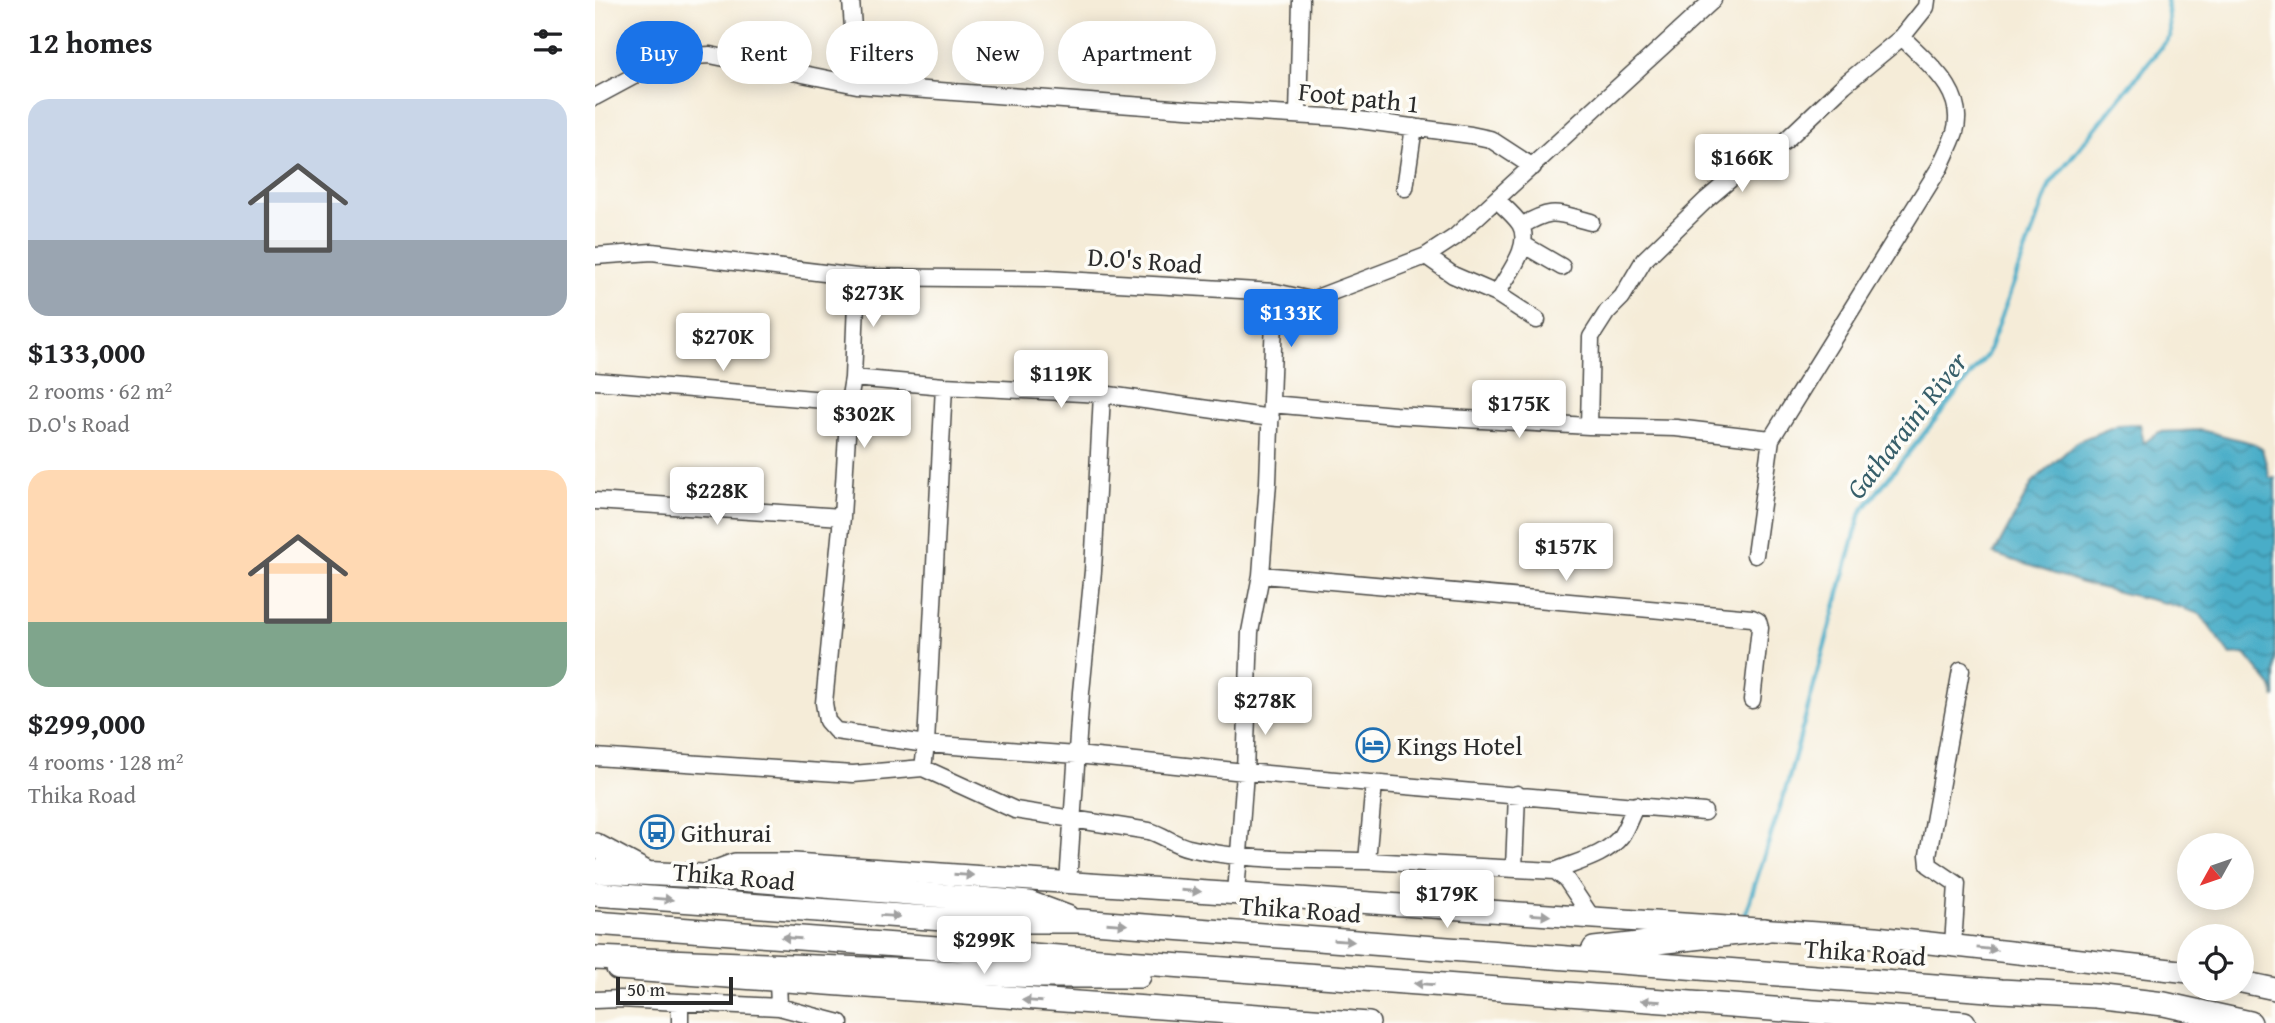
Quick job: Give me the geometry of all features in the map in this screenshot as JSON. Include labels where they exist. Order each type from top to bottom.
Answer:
[{"type":"highway","points":[[595,845],[647,873]]},
{"type":"highway","points":[[595,871],[703,876],[1029,903],[1080,921]]},
{"type":"highway","name":"Thika Road","points":[[595,894],[901,917],[1027,922],[1080,921],[2095,996],[2164,1004],[2249,1023]]},
{"type":"highway","points":[[595,923],[1964,1023]]},
{"type":"highway","points":[[1539,955],[1765,930]]},
{"type":"highway","points":[[595,958],[1084,978],[1226,970]]},
{"type":"main road","name":"Thika Road","points":[[703,876],[735,864],[767,863],[1876,937],[2177,971]]},
{"type":"main road","points":[[595,967],[1235,1018],[1369,1023]]},
{"type":"main road","points":[[2254,985],[2275,989]]},
{"type":"street","points":[[851,0],[857,85]]},
{"type":"street","points":[[1298,115],[1301,0]]},
{"type":"street","name":"D.O's Road","points":[[595,256],[652,252],[857,277],[1048,279],[1275,292],[1311,300],[1426,256],[1455,237],[1713,0]]},
{"type":"street","points":[[1589,426],[1591,337],[1607,312],[1622,297],[1644,260],[1706,200],[1784,141],[1853,77],[1902,37],[1921,15],[1927,0]]},
{"type":"street","points":[[1755,555],[1771,439],[1940,167],[1956,130],[1957,106],[1950,90],[1902,37]]},
{"type":"street","name":"Foot path 1","points":[[595,97],[649,68],[678,57],[710,55],[857,85],[1298,115],[1414,127],[1490,139],[1533,167]]},
{"type":"street","points":[[1405,188],[1414,127]]},
{"type":"street","points":[[1497,200],[1521,226],[1524,245],[1497,294]]},
{"type":"street","points":[[1521,226],[1545,213],[1554,212],[1591,222]]},
{"type":"street","points":[[1524,245],[1562,267]]},
{"type":"street","points":[[1426,256],[1453,275],[1497,294],[1537,320]]},
{"type":"street","points":[[857,277],[853,379],[825,691],[827,721],[836,731],[926,744],[1704,811]]},
{"type":"street","points":[[1235,894],[1245,772],[1250,632],[1261,575],[1275,292]]},
{"type":"street","points":[[853,379],[1102,394],[1271,411],[1369,413],[1589,426],[1676,428],[1771,439]]},
{"type":"street","points":[[595,381],[849,402]]},
{"type":"street","points":[[923,768],[944,386]]},
{"type":"street","points":[[1069,883],[1093,571],[1102,394]]},
{"type":"street","points":[[595,501],[842,517]]},
{"type":"street","points":[[1261,575],[1752,618],[1758,621],[1760,628],[1752,700]]},
{"type":"street","points":[[1953,945],[1957,884],[1929,865],[1928,855],[1961,670]]},
{"type":"street","points":[[595,757],[853,774],[923,768],[1015,810],[1149,831],[1186,848],[1238,857],[1555,871],[1602,852],[1612,845],[1621,835],[1636,805]]},
{"type":"street","points":[[1367,861],[1374,783]]},
{"type":"street","points":[[1514,868],[1517,794]]},
{"type":"street","points":[[1555,871],[1566,879],[1592,918]]},
{"type":"street","points":[[778,981],[779,1007]]},
{"type":"street","points":[[595,1000],[779,1007],[840,1023]]},
{"type":"street","points":[[680,1003],[680,1023]]},
{"type":"water","points":[[2140,424],[2144,443],[2159,432],[2201,430],[2252,443],[2262,449],[2270,478],[2275,478],[2275,698],[2272,687],[2245,654],[2230,655],[2200,614],[2088,585],[1994,554],[2033,482],[2078,441],[2118,425]]},
{"type":"waterway","name":"Gatharaini River","points":[[1745,915],[1787,785],[1861,512],[1987,355],[2050,184],[2170,36],[2167,0]]},
{"type":"place","name":"Kings Hotel","points":[[1373,745]]},
{"type":"place","name":"Githurai","points":[[657,832]]}]
